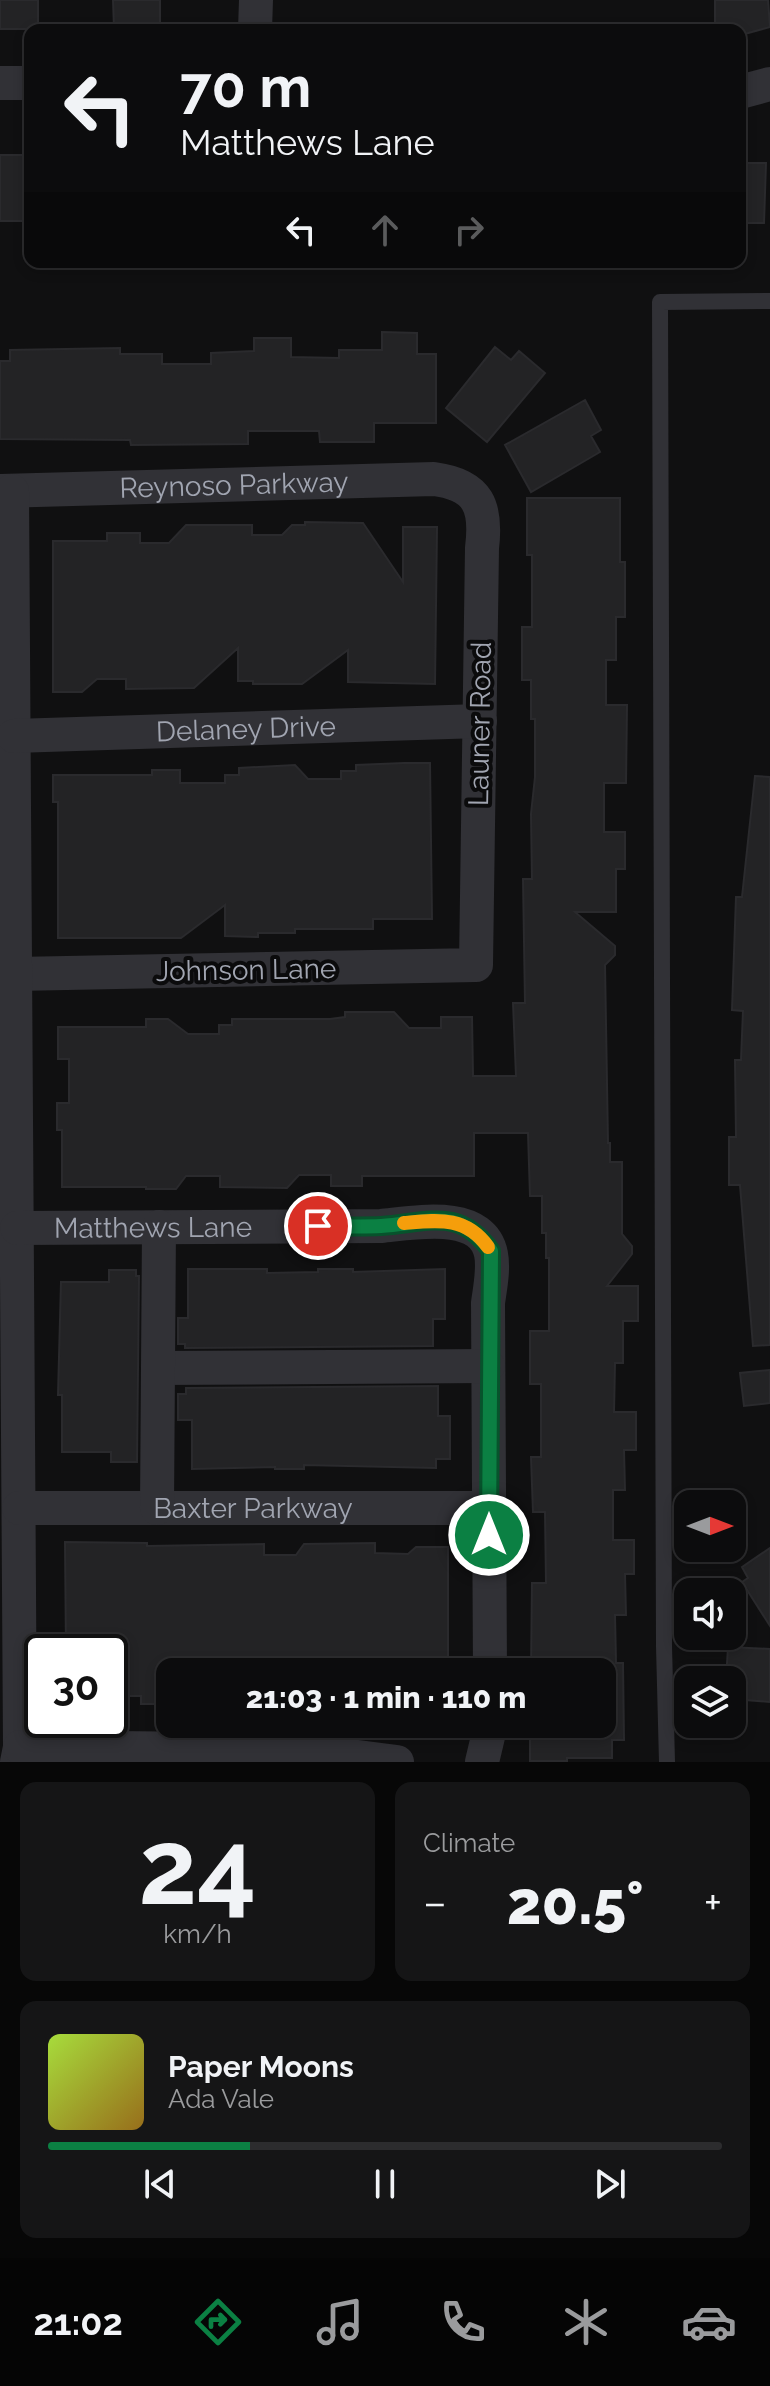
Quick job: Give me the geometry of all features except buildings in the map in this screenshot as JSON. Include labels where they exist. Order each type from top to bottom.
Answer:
[{"type":"street","points":[[255,24],[256,0]]},
{"type":"street","points":[[0,83],[24,83]]},
{"type":"street","points":[[746,90],[770,84]]},
{"type":"street","name":"Reynoso Parkway","points":[[6,491],[434,479],[453,482],[465,489]]},
{"type":"street","name":"Launer Road","points":[[465,489],[484,510],[476,965]]},
{"type":"street","points":[[6,491],[14,736],[18,1755],[304,1750],[397,1762]]},
{"type":"street","name":"Delaney Drive","points":[[14,736],[480,721]]},
{"type":"street","name":"Johnson Lane","points":[[16,974],[476,965]]},
{"type":"street","name":"Matthews Lane","points":[[17,1228],[381,1226],[439,1220],[458,1223],[477,1232],[491,1251],[488,1366]]},
{"type":"street","points":[[157,1508],[159,1227]]},
{"type":"street","points":[[158,1368],[488,1366],[490,1658]]},
{"type":"street","name":"Baxter Parkway","points":[[19,1508],[489,1508]]},
{"type":"street","points":[[482,1762],[488,1738]]},
{"type":"lane","points":[[667,1762],[664,1646],[660,302],[770,301]]},
{"type":"slow traffic","points":[[404,1223],[439,1220],[458,1223],[477,1232],[488,1247]]},
{"type":"route","points":[[318,1226],[381,1226],[439,1220],[458,1223],[477,1232],[491,1251],[488,1303],[489,1535]]}]
